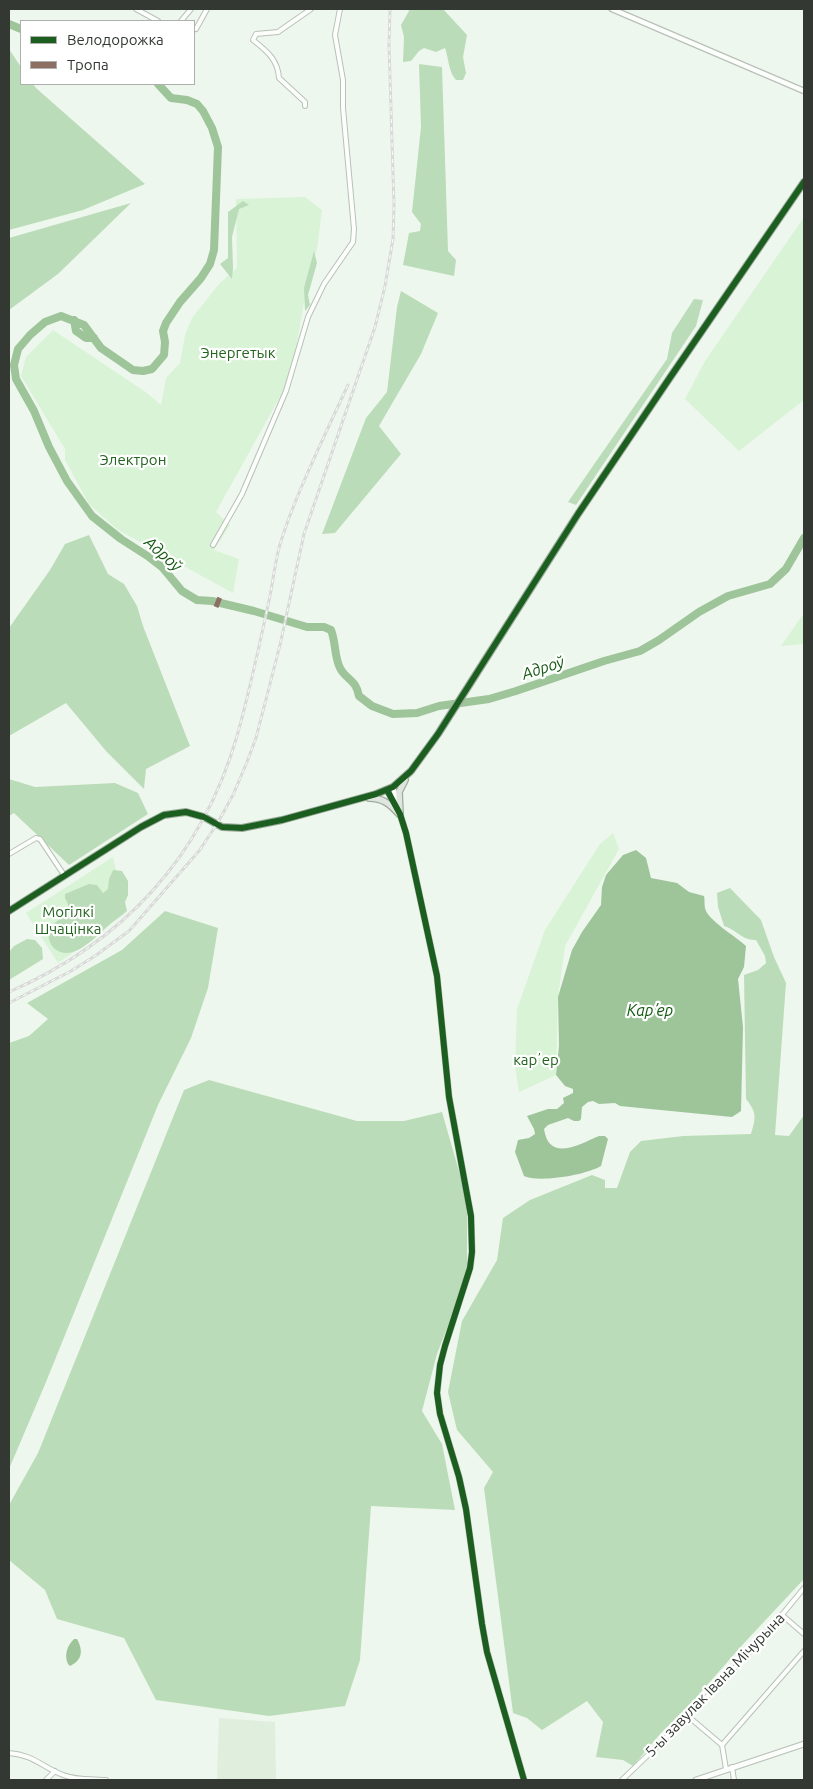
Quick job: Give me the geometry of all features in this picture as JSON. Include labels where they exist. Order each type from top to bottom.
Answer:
[{"type":"main road","points":[[399,811],[399,789],[438,734],[583,506],[804,182]]},
{"type":"main road","points":[[9,911],[141,827],[164,815],[186,812],[204,817],[222,826],[242,828],[282,820],[362,798],[390,788],[411,772]]},
{"type":"main road","points":[[362,798],[386,801],[399,811]]},
{"type":"street","points":[[136,9],[156,20]]},
{"type":"street","points":[[182,20],[191,9]]},
{"type":"street","points":[[196,29],[207,9]]},
{"type":"street","points":[[305,106],[305,102],[279,78],[279,71],[273,57],[253,40],[256,34],[278,32],[312,9]]},
{"type":"street","points":[[213,545],[242,494],[276,416],[286,391],[308,317],[324,284],[353,242],[354,229],[343,108],[343,80],[335,35],[340,9]]},
{"type":"street","points":[[612,9],[804,91]]},
{"type":"street","points":[[390,788],[411,853],[437,976],[449,1097],[464,1173],[472,1230],[470,1268],[444,1346],[437,1393],[440,1414],[459,1477],[466,1509],[487,1652],[524,1780]]},
{"type":"street","points":[[9,854],[36,838],[40,839],[64,875]]},
{"type":"street","name":"5-ы завулак Івана Мічурына","points":[[622,1780],[688,1717],[782,1616],[804,1588]]},
{"type":"street","points":[[782,1616],[804,1634]]},
{"type":"street","points":[[722,1746],[804,1651]]},
{"type":"street","points":[[688,1717],[722,1746],[734,1780]]},
{"type":"street","points":[[696,1780],[804,1744]]},
{"type":"street","points":[[9,1753],[19,1754],[40,1762],[64,1776],[106,1780]]},
{"type":"street","points":[[46,1780],[55,1771]]},
{"type":"shaded area","points":[[219,1718],[275,1722],[276,1780],[217,1780]]},
{"type":"green space","points":[[408,9],[443,9],[467,35],[463,57],[466,73],[463,80],[456,80],[453,76],[445,48],[436,52],[424,48],[411,61],[403,62],[404,37],[401,25],[409,11]]},
{"type":"green space","points":[[9,49],[20,66],[20,85],[34,85],[145,184],[83,210],[9,230]]},
{"type":"green space","points":[[419,64],[442,67],[448,251],[456,260],[454,276],[403,265],[409,233],[420,231],[421,224],[412,212],[421,127]]},
{"type":"green space","points":[[305,197],[322,210],[317,249],[307,285],[295,354],[287,384],[216,512],[230,525],[214,550],[239,559],[233,593],[118,530],[89,504],[65,460],[65,449],[21,376],[26,357],[53,330],[147,393],[161,405],[166,378],[180,363],[185,335],[192,318],[219,284],[237,268],[236,199]]},
{"type":"green space","points":[[243,201],[249,205],[239,209],[232,237],[232,279],[220,264],[228,258],[228,212]]},
{"type":"green space","points":[[131,203],[58,274],[9,310],[9,238]]},
{"type":"green space","points":[[804,217],[804,400],[739,451],[685,399],[705,361]]},
{"type":"green space","points":[[314,251],[317,263],[308,295],[310,305],[305,311],[304,288]]},
{"type":"green space","points":[[401,291],[438,313],[421,354],[379,426],[401,454],[335,533],[322,534],[366,418],[387,392],[397,307]]},
{"type":"green space","points":[[694,299],[703,300],[696,326],[576,505],[568,502],[667,359],[672,333]]},
{"type":"green space","points":[[89,535],[108,574],[124,584],[137,606],[190,746],[146,769],[144,789],[106,751],[66,703],[9,736],[9,628],[50,570],[65,544]]},
{"type":"green space","points":[[804,613],[804,644],[781,646]]},
{"type":"green space","points":[[9,779],[35,787],[115,783],[138,793],[148,814],[69,865],[14,813],[9,816]]},
{"type":"green space","name":"карʼер","points":[[613,833],[619,849],[565,946],[558,997],[556,1075],[519,1092],[515,1067],[517,1009],[545,930],[600,844]]},
{"type":"green space","name":"Могілкі Шчацінка","points":[[113,857],[125,911],[102,926],[104,931],[58,963],[26,913]]},
{"type":"green space","name":"Могілкі Шчацінка","points":[[113,870],[122,871],[128,881],[128,895],[125,902],[127,911],[90,942],[76,951],[69,953],[55,949],[49,939],[49,927],[68,913],[65,894],[89,884],[97,885],[103,893],[108,889],[109,879]]},
{"type":"green space","points":[[730,888],[761,920],[774,957],[786,983],[775,1135],[789,1136],[804,1115],[804,1579],[694,1700],[661,1733],[633,1766],[623,1760],[596,1757],[603,1722],[587,1701],[542,1730],[527,1718],[513,1713],[484,1488],[493,1472],[457,1430],[448,1392],[462,1321],[497,1260],[503,1218],[530,1200],[592,1175],[605,1180],[605,1188],[617,1188],[630,1152],[641,1141],[683,1136],[751,1134],[754,1112],[746,1099],[744,975],[758,970],[766,963],[765,956],[756,940],[747,939],[724,926],[718,907],[717,893]]},
{"type":"green space","points":[[165,911],[218,928],[208,988],[191,1038],[158,1105],[9,1469],[9,1043],[29,1036],[48,1019],[27,1003],[122,950]]},
{"type":"green space","points":[[27,939],[35,940],[42,948],[43,959],[9,980],[9,952],[14,946]]},
{"type":"green space","points":[[209,1080],[357,1121],[404,1121],[442,1112],[467,1199],[467,1277],[437,1354],[422,1411],[442,1444],[455,1510],[371,1506],[360,1660],[345,1706],[269,1716],[156,1700],[124,1638],[57,1619],[45,1590],[9,1560],[9,1505],[38,1453],[184,1090]]},
{"type":"water","name":"Карʼер","points":[[636,850],[646,858],[651,878],[677,883],[689,892],[704,896],[705,908],[711,918],[746,946],[744,967],[738,979],[743,1027],[741,1111],[732,1117],[620,1106],[615,1103],[599,1104],[593,1101],[588,1102],[582,1107],[581,1119],[579,1121],[568,1118],[548,1125],[544,1129],[547,1139],[552,1146],[559,1148],[575,1146],[599,1136],[605,1136],[608,1139],[601,1166],[562,1177],[540,1179],[524,1176],[515,1152],[518,1140],[529,1138],[535,1134],[527,1116],[548,1109],[557,1109],[564,1103],[563,1098],[573,1093],[573,1089],[565,1086],[556,1075],[559,1046],[558,997],[572,950],[601,905],[602,887],[606,875],[623,855]]},
{"type":"water","points":[[74,1639],[77,1639],[79,1643],[81,1654],[80,1658],[70,1666],[66,1654]]},
{"type":"waterway","name":"Адроў","points":[[9,24],[20,29]]},
{"type":"waterway","name":"Адроў","points":[[159,85],[171,98],[187,100],[197,104],[212,128],[218,147],[214,250],[210,264],[201,278],[180,302],[166,323],[163,331],[165,342],[164,355],[152,369],[143,371],[133,370],[101,348],[84,325],[61,316],[45,322],[30,335],[18,349],[14,365],[16,379],[34,411],[49,447],[67,481],[92,516],[121,539],[162,567],[182,591],[197,600],[212,601],[254,611],[307,627],[324,627],[331,630],[340,668],[356,686],[359,696],[372,706],[393,714],[417,713],[439,706],[489,699],[640,651],[699,612],[728,596],[770,584],[786,569],[804,538]]},
{"type":"waterway","points":[[74,320],[76,331],[86,338],[94,338]]},
{"type":"railway","points":[[9,1003],[71,971],[129,931],[199,851],[233,795],[247,762],[256,738],[280,645],[304,534],[375,327],[385,286],[393,239],[394,205],[389,45],[390,9]]},
{"type":"railway","points":[[9,992],[50,972],[88,948],[122,921],[153,891],[180,857],[203,820],[222,780],[237,736],[255,666],[284,532],[307,475],[348,385]]},
{"type":"marked path","points":[[216,607],[220,597]]},
{"type":"cycle path","points":[[9,911],[141,827],[164,815],[186,812],[204,817],[222,827],[242,828],[282,820],[376,794],[393,787],[411,771],[438,734],[578,514],[804,182]]},
{"type":"cycle path","points":[[387,790],[400,814],[406,833],[437,976],[449,1097],[471,1216],[472,1252],[470,1268],[445,1346],[440,1365],[437,1393],[440,1414],[459,1477],[466,1509],[487,1652],[524,1780]]},
{"type":"park label","name":"Энергетык","points":[[238,353]]},
{"type":"park label","name":"Электрон","points":[[133,460]]}]
